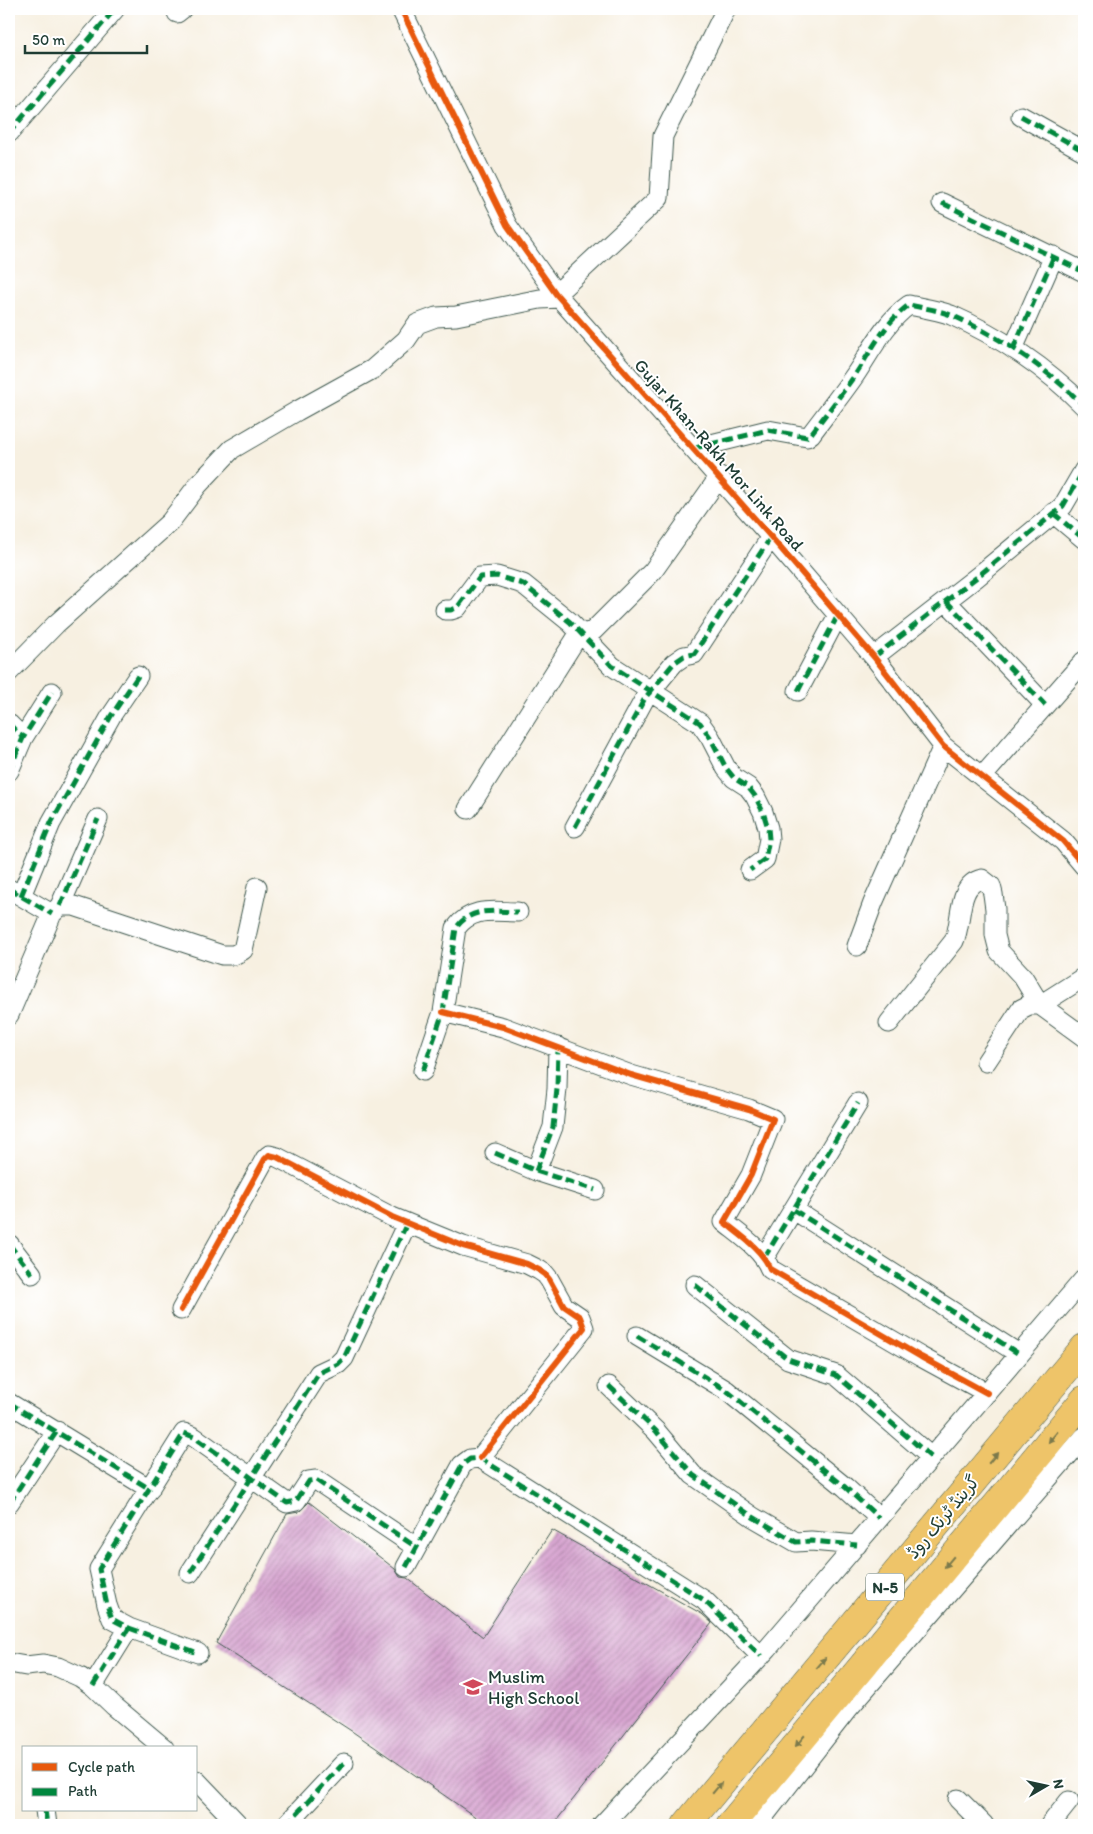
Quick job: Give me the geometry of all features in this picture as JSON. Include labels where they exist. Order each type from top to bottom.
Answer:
[{"type":"highway","name":"گرینڈ ٹرنک روڈ","points":[[686,1825],[1084,1348]]},
{"type":"highway","name":"گرینڈ ٹرنک روڈ","points":[[730,1825],[1084,1400]]},
{"type":"street","points":[[9,133],[115,9]]},
{"type":"street","name":"Gujar Khan-Rakh Mor Link Road","points":[[401,9],[507,225],[558,296],[720,476],[874,657],[943,746],[1063,841],[1084,866]]},
{"type":"street","points":[[9,672],[56,624],[170,522],[189,500],[198,485],[232,449],[297,410],[374,369],[406,340],[417,324],[436,317],[456,316],[558,296],[659,198],[663,136],[722,13]]},
{"type":"street","points":[[1021,116],[1084,151]]},
{"type":"street","points":[[942,203],[1084,272]]},
{"type":"street","points":[[1013,349],[1054,256]]},
{"type":"street","points":[[695,448],[768,430],[807,438],[844,391],[886,329],[909,305],[949,315],[1013,349],[1068,389],[1084,406]]},
{"type":"street","points":[[874,657],[1063,506],[1084,470]]},
{"type":"street","points":[[468,809],[577,637],[594,630],[653,571],[720,476]]},
{"type":"street","points":[[1053,513],[1084,540]]},
{"type":"street","points":[[574,827],[645,698],[674,663],[684,656],[694,654],[772,537]]},
{"type":"street","points":[[444,610],[457,608],[480,577],[497,576],[523,584],[583,634],[606,661],[700,723],[710,737],[726,768],[734,778],[748,787],[756,796],[763,812],[769,839],[766,859],[750,870]]},
{"type":"street","points":[[946,601],[1045,705]]},
{"type":"street","points":[[798,691],[838,615]]},
{"type":"street","points":[[982,777],[1084,661]]},
{"type":"street","points":[[138,676],[107,724],[51,823],[15,892],[56,910],[74,906],[222,955],[234,955],[243,950],[257,888]]},
{"type":"street","points":[[9,771],[23,738],[52,692]]},
{"type":"street","points":[[9,724],[23,738]]},
{"type":"street","points":[[857,946],[873,903],[943,746]]},
{"type":"street","points":[[9,1015],[98,820]]},
{"type":"street","points":[[889,1023],[954,941],[959,928],[965,893],[972,884],[982,879],[991,886],[993,894],[995,935],[999,950],[1023,977],[1040,1005],[1084,1038]]},
{"type":"street","points":[[423,1072],[442,1012],[456,928],[462,919],[475,912],[518,912]]},
{"type":"street","points":[[986,1062],[1021,1009],[1029,1005],[1040,1005],[1084,977]]},
{"type":"street","points":[[442,1012],[503,1027],[631,1075],[748,1108],[773,1119],[751,1175],[724,1222],[758,1250],[770,1269],[920,1357],[987,1392]]},
{"type":"street","points":[[536,1171],[553,1127],[558,1089],[558,1047]]},
{"type":"street","points":[[764,1258],[858,1104]]},
{"type":"street","points":[[495,1153],[536,1171],[595,1190]]},
{"type":"street","points":[[181,1310],[265,1159],[270,1155],[277,1156],[407,1223],[463,1246],[527,1264],[545,1274],[564,1306],[580,1318],[584,1328],[480,1458]]},
{"type":"street","points":[[794,1210],[1019,1354]]},
{"type":"street","points":[[190,1573],[251,1476],[319,1374],[338,1364],[344,1358],[407,1223]]},
{"type":"street","points":[[9,1244],[32,1274]]},
{"type":"street","points":[[602,1825],[761,1656],[1084,1278]]},
{"type":"street","points":[[695,1285],[788,1359],[836,1374],[931,1458]]},
{"type":"street","points":[[636,1336],[726,1390],[880,1518]]},
{"type":"street","points":[[609,1386],[656,1431],[693,1475],[753,1517],[796,1542],[811,1541],[857,1545]]},
{"type":"street","points":[[9,1403],[150,1489]]},
{"type":"street","points":[[9,1503],[58,1432]]},
{"type":"street","points":[[198,1653],[129,1628],[112,1619],[99,1569],[184,1433],[194,1436],[287,1503],[296,1501],[309,1481],[316,1480],[416,1547]]},
{"type":"street","points":[[758,1825],[847,1710],[1084,1437]]},
{"type":"street","points":[[406,1567],[462,1465],[470,1459],[480,1458],[704,1600],[761,1656]]},
{"type":"street","points":[[93,1686],[129,1628]]},
{"type":"street","points":[[9,1663],[26,1666],[43,1664],[58,1666],[80,1677],[93,1686],[162,1746]]},
{"type":"street","points":[[286,1825],[344,1763]]},
{"type":"street","points":[[198,1782],[239,1825]]},
{"type":"street","points":[[958,1798],[984,1825]]},
{"type":"street","points":[[1050,1825],[1069,1801]]},
{"type":"street","points":[[45,1812],[47,1825]]},
{"type":"building","name":"Muslim High School","points":[[309,1502],[395,1569],[400,1577],[407,1578],[483,1637],[552,1530],[702,1614],[712,1623],[553,1825],[487,1825],[353,1732],[216,1643],[287,1514],[299,1512]]},
{"type":"marked path","points":[[9,133],[115,9]]},
{"type":"marked path","points":[[177,13],[182,9]]},
{"type":"marked path","points":[[1021,116],[1084,151]]},
{"type":"marked path","points":[[942,203],[1084,272]]},
{"type":"marked path","points":[[1013,349],[1054,256]]},
{"type":"marked path","points":[[695,448],[768,430],[807,437],[850,382],[879,337],[893,319],[909,305],[951,315],[987,333],[1038,366],[1084,406]]},
{"type":"marked path","points":[[874,657],[977,577],[1063,506],[1084,470]]},
{"type":"marked path","points":[[1053,513],[1084,539]]},
{"type":"marked path","points":[[575,827],[645,698],[674,663],[684,656],[694,654],[771,537]]},
{"type":"marked path","points":[[445,610],[457,608],[480,577],[497,576],[523,584],[570,622],[612,666],[700,723],[710,737],[726,768],[734,778],[748,787],[763,812],[769,839],[765,859],[750,870]]},
{"type":"marked path","points":[[946,601],[1045,705]]},
{"type":"marked path","points":[[798,691],[838,615]]},
{"type":"marked path","points":[[21,896],[51,823],[111,716],[138,676]]},
{"type":"marked path","points":[[9,771],[23,738],[52,692]]},
{"type":"marked path","points":[[9,724],[23,738]]},
{"type":"marked path","points":[[60,906],[98,819]]},
{"type":"marked path","points":[[9,889],[52,914]]},
{"type":"marked path","points":[[423,1071],[443,1012],[456,928],[462,921],[476,913],[492,911],[518,912]]},
{"type":"marked path","points":[[536,1171],[553,1127],[557,1089],[558,1047]]},
{"type":"marked path","points":[[764,1258],[858,1103]]},
{"type":"marked path","points":[[495,1153],[536,1171],[595,1190]]},
{"type":"marked path","points":[[794,1210],[1019,1354]]},
{"type":"marked path","points":[[190,1573],[319,1373],[338,1364],[344,1358],[407,1223]]},
{"type":"marked path","points":[[9,1244],[32,1274]]},
{"type":"marked path","points":[[695,1285],[788,1359],[836,1375],[931,1457]]},
{"type":"marked path","points":[[637,1336],[726,1390],[845,1487],[879,1518]]},
{"type":"marked path","points":[[609,1386],[656,1431],[693,1475],[753,1517],[796,1542],[811,1541],[857,1545]]},
{"type":"marked path","points":[[9,1403],[150,1489]]},
{"type":"marked path","points":[[9,1503],[57,1431]]},
{"type":"marked path","points":[[93,1686],[129,1628],[112,1619],[99,1569],[184,1433],[194,1437],[287,1503],[296,1501],[309,1481],[316,1480],[416,1547]]},
{"type":"marked path","points":[[406,1567],[462,1465],[470,1459],[480,1458],[704,1600],[761,1656]]},
{"type":"marked path","points":[[129,1628],[198,1653]]},
{"type":"marked path","points":[[286,1825],[344,1763]]},
{"type":"marked path","points":[[45,1812],[47,1825]]},
{"type":"cycle path","points":[[401,9],[507,225],[556,294],[771,537],[874,657],[943,746],[1063,841],[1084,866]]},
{"type":"cycle path","points":[[443,1012],[503,1027],[631,1075],[749,1109],[773,1119],[751,1175],[724,1222],[762,1255],[770,1269],[987,1393]]},
{"type":"cycle path","points":[[181,1310],[265,1159],[269,1155],[277,1157],[392,1217],[463,1246],[527,1264],[545,1274],[564,1306],[580,1317],[584,1328],[480,1458]]},
{"type":"place","name":"Muslim High School","points":[[473,1687]]}]
